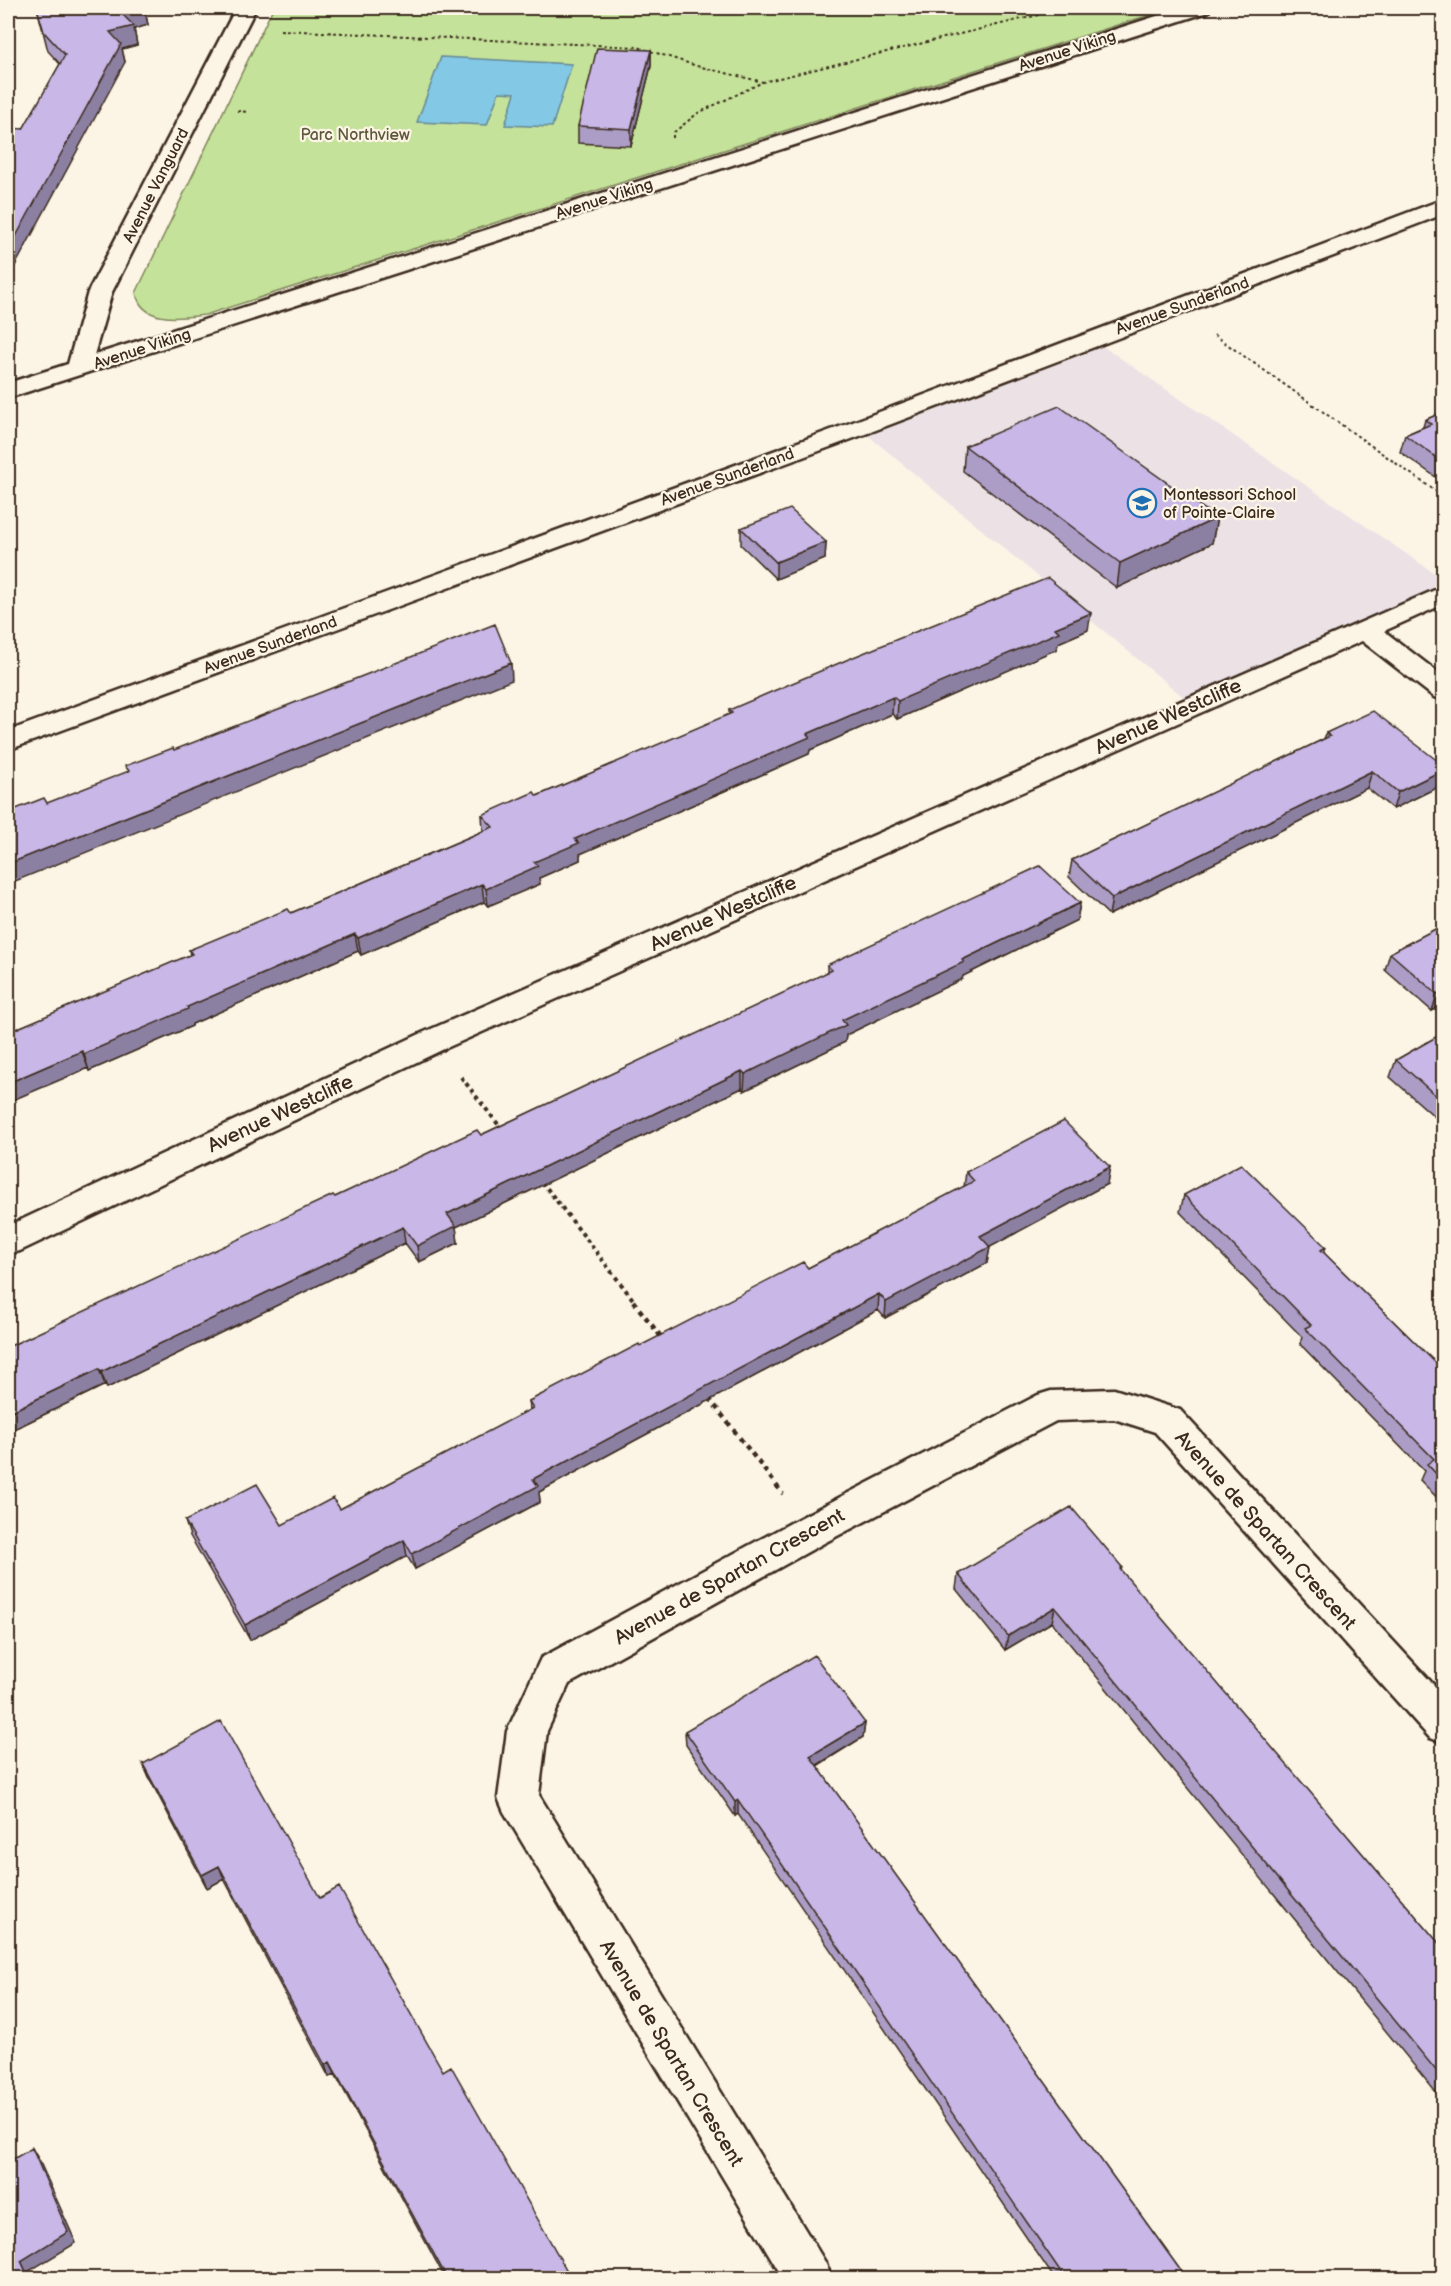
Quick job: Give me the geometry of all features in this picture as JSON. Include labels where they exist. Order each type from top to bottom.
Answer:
[{"type":"street","name":"Avenue Viking","points":[[8,391],[1201,8]]},
{"type":"street","name":"Avenue Vanguard","points":[[79,368],[100,292],[241,17]]},
{"type":"street","name":"Avenue Sunderland","points":[[8,741],[848,432],[1443,206]]},
{"type":"street","name":"Avenue Westcliffe","points":[[8,1241],[433,1041],[1443,594]]},
{"type":"street","points":[[1366,630],[1443,691]]},
{"type":"street","name":"Avenue de Spartan Crescent","points":[[809,2278],[518,1798],[526,1731],[555,1671],[811,1531],[1051,1406],[1114,1404],[1167,1421],[1443,1725]]},
{"type":"path","points":[[674,140],[673,133],[698,113],[763,82],[1067,8]]},
{"type":"path","points":[[241,17],[638,47],[696,66],[763,82]]},
{"type":"path","points":[[1213,334],[1443,497]]},
{"type":"path","points":[[461,1077],[505,1134]]},
{"type":"path","points":[[542,1181],[665,1342]]},
{"type":"path","points":[[702,1389],[811,1531]]},
{"type":"shaded area","name":"Montessori School of Pointe-Claire","points":[[1091,338],[1443,579],[1443,594],[1193,705],[859,428]]},
{"type":"green space","name":"Parc Northview","points":[[273,8],[1171,8],[205,315],[174,318],[154,314],[140,303],[136,293]]},
{"type":"water","points":[[441,57],[572,64],[552,127],[505,125],[515,93],[499,92],[487,125],[417,122]]},
{"type":"building","points":[[37,8],[143,8],[121,13],[134,26],[110,32],[121,44],[8,251],[8,135],[11,128],[23,129],[65,55],[44,32]]},
{"type":"building","points":[[597,48],[651,50],[631,129],[578,126]]},
{"type":"building","points":[[1059,406],[1217,518],[1120,563],[965,446]]},
{"type":"building","points":[[1443,412],[1443,462],[1405,435],[1431,424],[1425,420]]},
{"type":"building","points":[[790,509],[826,542],[776,562],[741,528]]},
{"type":"building","points":[[1048,578],[1091,613],[1055,628],[1059,632],[898,701],[893,697],[807,734],[810,737],[575,839],[579,843],[534,862],[538,866],[486,889],[482,884],[358,938],[355,934],[84,1054],[82,1051],[8,1083],[8,1026],[11,1031],[192,954],[189,950],[288,909],[291,913],[493,827],[482,815],[534,792],[537,796],[732,713],[729,710]]},
{"type":"building","points":[[495,624],[511,663],[8,864],[8,812],[44,798],[47,803],[129,771],[125,766],[173,748],[174,750]]},
{"type":"building","points":[[1373,711],[1443,765],[1443,770],[1398,792],[1372,771],[1112,898],[1072,860],[1330,736],[1326,733]]},
{"type":"building","points":[[1040,866],[1080,903],[842,1020],[846,1025],[745,1074],[742,1071],[447,1214],[456,1226],[417,1246],[403,1227],[101,1372],[99,1369],[8,1413],[8,1347],[477,1130],[481,1135],[832,970],[827,965]]},
{"type":"building","points":[[1443,925],[1443,991],[1437,994],[1390,953]]},
{"type":"building","points":[[1443,1033],[1443,1102],[1396,1060]]},
{"type":"building","points":[[1064,1121],[1110,1167],[980,1236],[990,1247],[886,1302],[879,1294],[533,1479],[538,1486],[412,1554],[404,1540],[245,1625],[185,1521],[257,1484],[282,1525],[333,1498],[340,1509],[533,1408],[529,1401],[639,1344],[640,1346],[803,1262],[808,1268],[974,1181],[966,1172]]},
{"type":"building","points":[[1241,1164],[1326,1247],[1321,1250],[1443,1370],[1443,1481],[1427,1464],[1434,1459],[1305,1328],[1311,1325],[1184,1195]]},
{"type":"building","points":[[1071,1507],[1122,1567],[1120,1569],[1443,1948],[1443,2079],[1055,1607],[1008,1636],[958,1574]]},
{"type":"building","points":[[814,1655],[865,1723],[810,1756],[1186,2278],[1065,2278],[738,1800],[735,1802],[685,1731]]},
{"type":"building","points":[[221,1721],[320,1898],[339,1887],[443,2071],[451,2066],[571,2278],[447,2278],[330,2062],[325,2065],[219,1866],[202,1875],[143,1764]]},
{"type":"building","points":[[32,2148],[68,2232],[21,2261],[29,2278],[8,2278],[8,2162]]},
{"type":"place","name":"Montessori School of Pointe-Claire","points":[[1142,503]]}]
